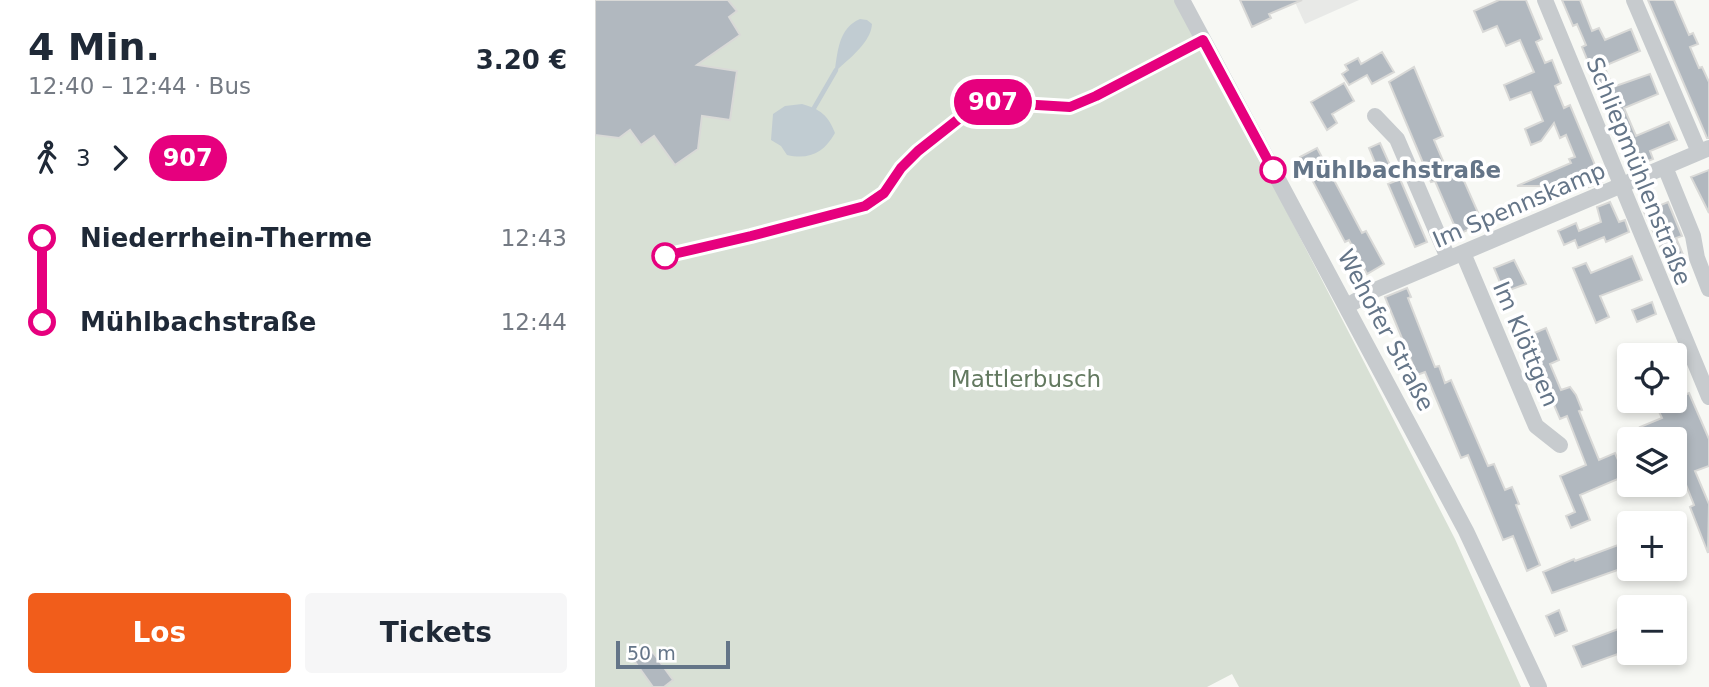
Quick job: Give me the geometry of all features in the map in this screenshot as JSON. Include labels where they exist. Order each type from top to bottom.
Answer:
[{"type":"street","name":"Wehofer Straße","points":[[1182,0],[1467,531],[1539,687]]},
{"type":"street","name":"Schliepmühlenstraße","points":[[1545,0],[1709,397]]},
{"type":"street","points":[[1634,0],[1704,150]]},
{"type":"street","name":"Im Klöttgen","points":[[1375,116],[1397,139],[1456,255],[1536,426],[1560,445]]},
{"type":"street","name":"Im Spennskamp","points":[[1347,306],[1375,290],[1704,150]]},
{"type":"street","name":"Schliepmühlenstraße","points":[[1665,167],[1693,236],[1697,258],[1709,289]]},
{"type":"shaded area","points":[[1294,0],[1359,0],[1305,24]]},
{"type":"shaded area","points":[[860,19],[872,24],[871,31],[859,49],[837,70],[837,54],[841,40],[848,28]]},
{"type":"shaded area","points":[[802,104],[823,114],[835,133],[826,146],[809,156],[787,155],[781,146],[771,140],[773,114],[785,106]]},
{"type":"green space","name":"Mattlerbusch","points":[[595,0],[1178,0],[1455,539],[1521,687],[1239,687],[1232,674],[1207,687],[595,687]]},
{"type":"building","points":[[595,0],[728,0],[737,11],[729,17],[740,35],[697,65],[737,71],[730,120],[702,116],[698,149],[675,165],[654,136],[641,145],[630,130],[619,138],[595,135]]},
{"type":"building","points":[[1240,0],[1302,0],[1269,14],[1271,18],[1252,27]]},
{"type":"building","points":[[1499,0],[1526,0],[1542,39],[1536,42],[1545,63],[1552,60],[1561,83],[1555,86],[1564,108],[1570,105],[1602,182],[1589,187],[1587,180],[1579,183],[1577,176],[1549,188],[1517,186],[1571,163],[1569,159],[1575,157],[1566,135],[1560,138],[1554,123],[1541,141],[1531,145],[1525,129],[1543,121],[1531,92],[1510,100],[1504,85],[1534,72],[1520,40],[1506,46],[1497,26],[1483,32],[1474,11]]},
{"type":"building","points":[[1562,0],[1580,0],[1592,31],[1599,28],[1605,40],[1631,29],[1640,51],[1604,66],[1613,87],[1650,74],[1658,94],[1624,108],[1636,136],[1669,122],[1677,140],[1650,151],[1653,159],[1632,168],[1619,138],[1622,136],[1613,115],[1610,116],[1582,47],[1586,45],[1577,24],[1573,26]]},
{"type":"building","points":[[1648,0],[1674,0],[1689,35],[1693,33],[1698,44],[1690,47],[1699,68],[1702,67],[1709,82],[1709,138],[1707,138]]},
{"type":"building","points":[[1382,52],[1394,72],[1372,84],[1367,75],[1349,85],[1342,74],[1348,70],[1345,65],[1358,58],[1361,64]]},
{"type":"building","points":[[1414,67],[1443,136],[1434,140],[1449,175],[1453,173],[1455,177],[1461,174],[1483,224],[1458,234],[1435,181],[1431,182],[1389,82]]},
{"type":"building","points":[[1344,83],[1354,101],[1332,114],[1337,123],[1327,130],[1311,102]]},
{"type":"building","points":[[1380,143],[1393,172],[1381,177],[1369,148]]},
{"type":"building","points":[[1317,148],[1362,233],[1366,231],[1384,264],[1367,274],[1349,240],[1345,242],[1300,157]]},
{"type":"building","points":[[1709,170],[1709,213],[1691,177]]},
{"type":"building","points":[[1400,179],[1427,242],[1415,247],[1388,184]]},
{"type":"building","points":[[1610,202],[1619,222],[1625,220],[1629,232],[1606,242],[1604,237],[1578,248],[1575,240],[1564,245],[1558,231],[1576,223],[1579,231],[1601,222],[1597,207]]},
{"type":"building","points":[[1668,202],[1682,236],[1676,238],[1684,257],[1668,263],[1644,212]]},
{"type":"building","points":[[1632,256],[1642,280],[1600,296],[1609,317],[1596,323],[1573,268],[1586,263],[1591,273]]},
{"type":"building","points":[[1514,260],[1526,284],[1504,292],[1494,268]]},
{"type":"building","points":[[1407,288],[1411,297],[1408,298],[1435,367],[1439,366],[1445,383],[1451,380],[1488,466],[1494,464],[1505,490],[1512,487],[1519,504],[1516,505],[1540,565],[1527,571],[1513,536],[1503,540],[1468,455],[1461,458],[1425,372],[1417,375],[1385,297]]},
{"type":"building","points":[[1652,302],[1656,314],[1637,322],[1632,310]]},
{"type":"building","points":[[1546,328],[1559,360],[1550,364],[1561,390],[1570,387],[1576,395],[1582,410],[1579,411],[1599,460],[1615,453],[1617,458],[1617,479],[1580,495],[1590,520],[1571,528],[1566,516],[1575,512],[1560,476],[1586,465],[1567,416],[1560,419],[1525,337]]},
{"type":"building","points":[[1689,393],[1709,439],[1709,466],[1695,471],[1709,504],[1708,553],[1690,507],[1694,505],[1687,487],[1687,427],[1640,427],[1662,418],[1660,413],[1687,413]]},
{"type":"building","points":[[1617,545],[1617,570],[1552,593],[1543,572],[1574,559],[1575,561]]},
{"type":"building","points":[[1559,610],[1567,631],[1555,636],[1546,616]]},
{"type":"building","points":[[1617,630],[1617,654],[1582,667],[1573,646]]},
{"type":"building","points":[[649,647],[673,680],[664,687],[653,687],[633,659]]},
{"type":"waterway","points":[[814,108],[836,70]]},
{"type":"bus line","name":"907","points":[[665,256],[865,206],[884,193],[901,168],[918,151],[970,110],[988,102],[1070,107],[1203,40],[1273,170]]},
{"type":"place","name":"Mühlbachstraße","points":[[1273,170]]}]
